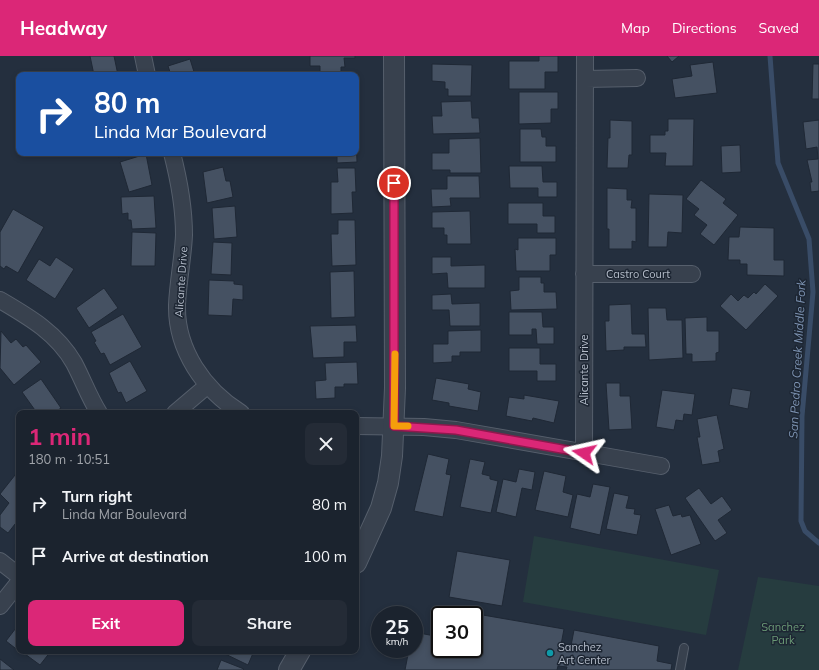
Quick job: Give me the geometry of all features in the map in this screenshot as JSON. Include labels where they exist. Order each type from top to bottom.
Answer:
[{"type":"street","points":[[143,56],[146,72]]},
{"type":"street","points":[[359,557],[372,531],[388,483],[394,426],[394,56]]},
{"type":"street","name":"Alicante Drive","points":[[584,453],[585,56]]},
{"type":"street","points":[[585,79],[637,78]]},
{"type":"street","name":"Alicante Drive","points":[[173,156],[182,203],[184,233],[183,259],[177,305],[178,326],[187,353],[194,367],[224,402],[236,410]]},
{"type":"street","name":"Castro Court","points":[[584,274],[692,274]]},
{"type":"street","points":[[0,300],[31,318],[49,331],[63,346],[74,363],[98,410]]},
{"type":"street","points":[[179,410],[208,385]]},
{"type":"street","points":[[359,426],[394,426],[456,430],[661,466]]},
{"type":"street","points":[[0,561],[16,574]]},
{"type":"street","points":[[0,606],[16,586]]},
{"type":"street","points":[[289,670],[298,654]]},
{"type":"lane","points":[[680,670],[684,648]]},
{"type":"green space","points":[[534,536],[719,570],[706,635],[523,602]]},
{"type":"green space","name":"Sanchez Park","points":[[758,577],[819,586],[819,670],[738,670]]},
{"type":"building","points":[[90,56],[114,56],[117,72],[93,72]]},
{"type":"building","points":[[310,56],[355,56],[355,58],[344,58],[345,67],[341,67],[341,72],[320,72],[320,66],[310,66]]},
{"type":"building","points":[[539,56],[558,56],[558,72],[545,72],[545,89],[509,89],[509,61],[539,61]]},
{"type":"building","points":[[667,56],[679,56],[672,62]]},
{"type":"building","points":[[190,59],[194,72],[170,72],[168,66]]},
{"type":"building","points":[[713,62],[717,93],[675,98],[672,79],[692,76],[690,65]]},
{"type":"building","points":[[432,64],[472,65],[471,96],[448,96],[448,89],[445,89],[445,82],[432,81]]},
{"type":"building","points":[[813,64],[819,64],[819,99],[812,99]]},
{"type":"building","points":[[519,92],[558,92],[558,109],[551,109],[551,123],[519,124]]},
{"type":"building","points":[[471,101],[472,118],[479,118],[480,133],[433,134],[432,116],[442,116],[441,102]]},
{"type":"building","points":[[668,119],[694,119],[693,166],[665,166],[666,153],[650,153],[650,135],[665,135],[665,131],[668,131]]},
{"type":"building","points":[[610,120],[632,121],[632,155],[629,155],[628,168],[607,168]]},
{"type":"building","points":[[819,120],[819,191],[811,192],[810,182],[812,182],[807,160],[818,159],[817,147],[806,149],[803,122]]},
{"type":"building","points":[[520,129],[541,129],[542,137],[546,137],[546,146],[556,146],[556,162],[520,162]]},
{"type":"building","points":[[480,138],[481,173],[450,173],[450,170],[432,170],[432,153],[449,153],[449,139]]},
{"type":"building","points":[[740,145],[741,172],[722,173],[721,146]]},
{"type":"building","points":[[140,156],[146,156],[152,185],[129,192],[120,162]]},
{"type":"building","points":[[337,156],[357,156],[357,162],[337,163]]},
{"type":"building","points":[[509,166],[542,166],[543,182],[557,182],[557,197],[538,197],[538,188],[510,188]]},
{"type":"building","points":[[223,167],[226,181],[230,181],[233,197],[207,203],[203,172]]},
{"type":"building","points":[[337,168],[355,168],[356,192],[352,192],[353,213],[331,214],[331,182],[338,182]]},
{"type":"building","points":[[447,176],[479,176],[480,198],[450,198],[451,206],[432,207],[431,189],[447,189]]},
{"type":"building","points":[[701,180],[726,199],[723,203],[738,215],[714,245],[700,234],[707,225],[694,215],[699,209],[686,199]]},
{"type":"building","points":[[607,188],[627,189],[627,200],[632,200],[631,208],[636,208],[636,242],[632,241],[632,249],[609,249],[609,229],[607,229]]},
{"type":"building","points":[[649,194],[683,195],[682,233],[668,232],[667,247],[648,247]]},
{"type":"building","points":[[154,196],[156,228],[132,229],[131,220],[128,220],[128,213],[122,214],[121,197]]},
{"type":"building","points":[[508,203],[543,203],[543,216],[555,216],[555,233],[537,233],[537,224],[508,224]]},
{"type":"building","points":[[235,206],[237,237],[214,239],[212,208]]},
{"type":"building","points":[[13,209],[44,227],[18,273],[6,266],[4,269],[0,266],[0,232]]},
{"type":"building","points":[[470,211],[471,244],[447,244],[447,235],[444,235],[444,228],[432,228],[432,212]]},
{"type":"building","points":[[338,220],[355,220],[356,265],[332,266],[331,234],[338,234]]},
{"type":"building","points":[[740,227],[774,228],[774,260],[784,260],[784,276],[747,275],[747,264],[740,264],[740,260],[728,260],[729,237],[739,237]]},
{"type":"building","points":[[132,232],[156,233],[155,266],[131,266]]},
{"type":"building","points":[[518,238],[556,238],[556,255],[550,255],[550,271],[516,271],[515,249],[518,250]]},
{"type":"building","points":[[213,242],[232,243],[231,275],[211,274]]},
{"type":"building","points":[[56,257],[74,269],[55,299],[26,280],[39,259],[50,266]]},
{"type":"building","points":[[432,257],[451,257],[451,266],[485,265],[485,288],[448,288],[447,273],[432,274]]},
{"type":"building","points":[[354,271],[355,317],[331,318],[330,272]]},
{"type":"building","points":[[519,277],[541,277],[541,283],[544,283],[544,292],[556,292],[557,309],[511,310],[510,291],[519,290]]},
{"type":"building","points":[[209,280],[234,281],[234,284],[243,285],[243,300],[233,299],[232,316],[208,315]]},
{"type":"building","points":[[765,284],[778,296],[746,330],[720,306],[731,294],[738,301],[744,295],[748,298],[754,292],[756,294]]},
{"type":"building","points":[[104,288],[118,308],[89,328],[76,308]]},
{"type":"building","points":[[451,294],[452,304],[480,303],[480,326],[450,326],[449,310],[432,310],[432,295]]},
{"type":"building","points":[[631,304],[632,334],[645,334],[646,347],[624,347],[624,350],[606,351],[605,321],[609,321],[609,305]]},
{"type":"building","points":[[648,308],[666,308],[667,320],[682,320],[683,358],[649,360]]},
{"type":"building","points":[[509,312],[542,312],[543,327],[554,327],[554,344],[537,344],[536,329],[532,329],[532,335],[509,335]]},
{"type":"building","points":[[123,314],[142,347],[110,365],[104,353],[101,354],[94,342],[96,341],[91,332]]},
{"type":"building","points":[[707,317],[707,331],[719,331],[719,352],[716,353],[716,361],[692,362],[692,354],[686,354],[685,318]]},
{"type":"building","points":[[356,325],[357,342],[344,342],[344,357],[313,358],[310,326]]},
{"type":"building","points":[[481,330],[481,352],[460,352],[460,356],[452,356],[452,362],[433,363],[433,344],[448,344],[448,331]]},
{"type":"building","points":[[1,331],[11,343],[16,339],[23,347],[26,345],[41,362],[14,385],[0,368]]},
{"type":"building","points":[[509,348],[540,348],[540,364],[556,364],[556,381],[537,381],[537,371],[509,371]]},
{"type":"building","points":[[130,361],[147,391],[126,403],[121,392],[118,393],[109,373]]},
{"type":"building","points":[[357,362],[358,384],[344,384],[344,387],[335,387],[335,398],[316,399],[315,381],[326,380],[325,363]]},
{"type":"building","points":[[436,378],[469,384],[468,389],[481,392],[478,411],[449,406],[449,403],[432,400]]},
{"type":"building","points":[[41,379],[61,408],[58,410],[35,410],[22,392]]},
{"type":"building","points":[[606,383],[620,383],[620,396],[630,396],[632,429],[609,430]]},
{"type":"building","points":[[732,388],[751,391],[748,409],[729,405]]},
{"type":"building","points":[[662,390],[695,394],[692,415],[684,414],[683,421],[676,420],[674,430],[656,427]]},
{"type":"building","points":[[524,395],[559,401],[554,423],[533,418],[532,421],[506,416],[509,397],[524,399]]},
{"type":"building","points":[[717,415],[724,449],[718,451],[720,462],[702,465],[697,437],[700,437],[697,419]]},
{"type":"building","points":[[428,454],[449,459],[446,474],[451,475],[443,517],[414,511]]},
{"type":"building","points":[[470,459],[485,462],[482,474],[490,476],[490,479],[498,481],[491,513],[460,507]]},
{"type":"building","points":[[519,469],[535,472],[532,490],[522,488],[516,517],[496,512],[503,479],[516,482]]},
{"type":"building","points":[[544,471],[566,476],[563,492],[573,495],[568,517],[535,510]]},
{"type":"building","points":[[16,474],[16,523],[8,533],[0,527],[0,515],[9,503],[0,494]]},
{"type":"building","points":[[593,484],[610,487],[600,535],[570,528],[577,494],[590,497]]},
{"type":"building","points":[[699,488],[711,504],[722,496],[732,510],[718,520],[727,533],[715,541],[685,498]]},
{"type":"building","points":[[614,493],[629,496],[626,508],[635,509],[634,514],[641,515],[637,535],[606,529]]},
{"type":"building","points":[[669,505],[673,516],[681,514],[682,517],[690,515],[701,544],[671,555],[655,509]]},
{"type":"building","points":[[457,551],[510,560],[502,606],[449,597]]},
{"type":"building","points":[[483,615],[564,629],[560,650],[570,651],[574,630],[659,646],[657,661],[672,664],[671,670],[566,670],[567,667],[558,666],[557,670],[405,670],[407,658],[423,658],[423,634],[431,635],[431,658],[483,658]]},
{"type":"building","points":[[16,628],[16,649],[6,641]]},
{"type":"building","points":[[25,654],[49,654],[40,665]]},
{"type":"building","points":[[225,654],[253,654],[248,665]]},
{"type":"building","points":[[0,659],[14,670],[0,670]]},
{"type":"building","points":[[221,660],[244,669],[217,670]]},
{"type":"waterway","name":"San Pedro Creek Middle Fork","points":[[770,56],[778,163],[809,239],[813,292],[802,416],[801,521],[805,531],[819,543]]},
{"type":"slow traffic","points":[[395,354],[394,426],[408,426]]},
{"type":"place","name":"Sanchez Art Center","points":[[550,653]]},
{"type":"route","points":[[394,183],[394,426],[456,430],[584,453]]}]
